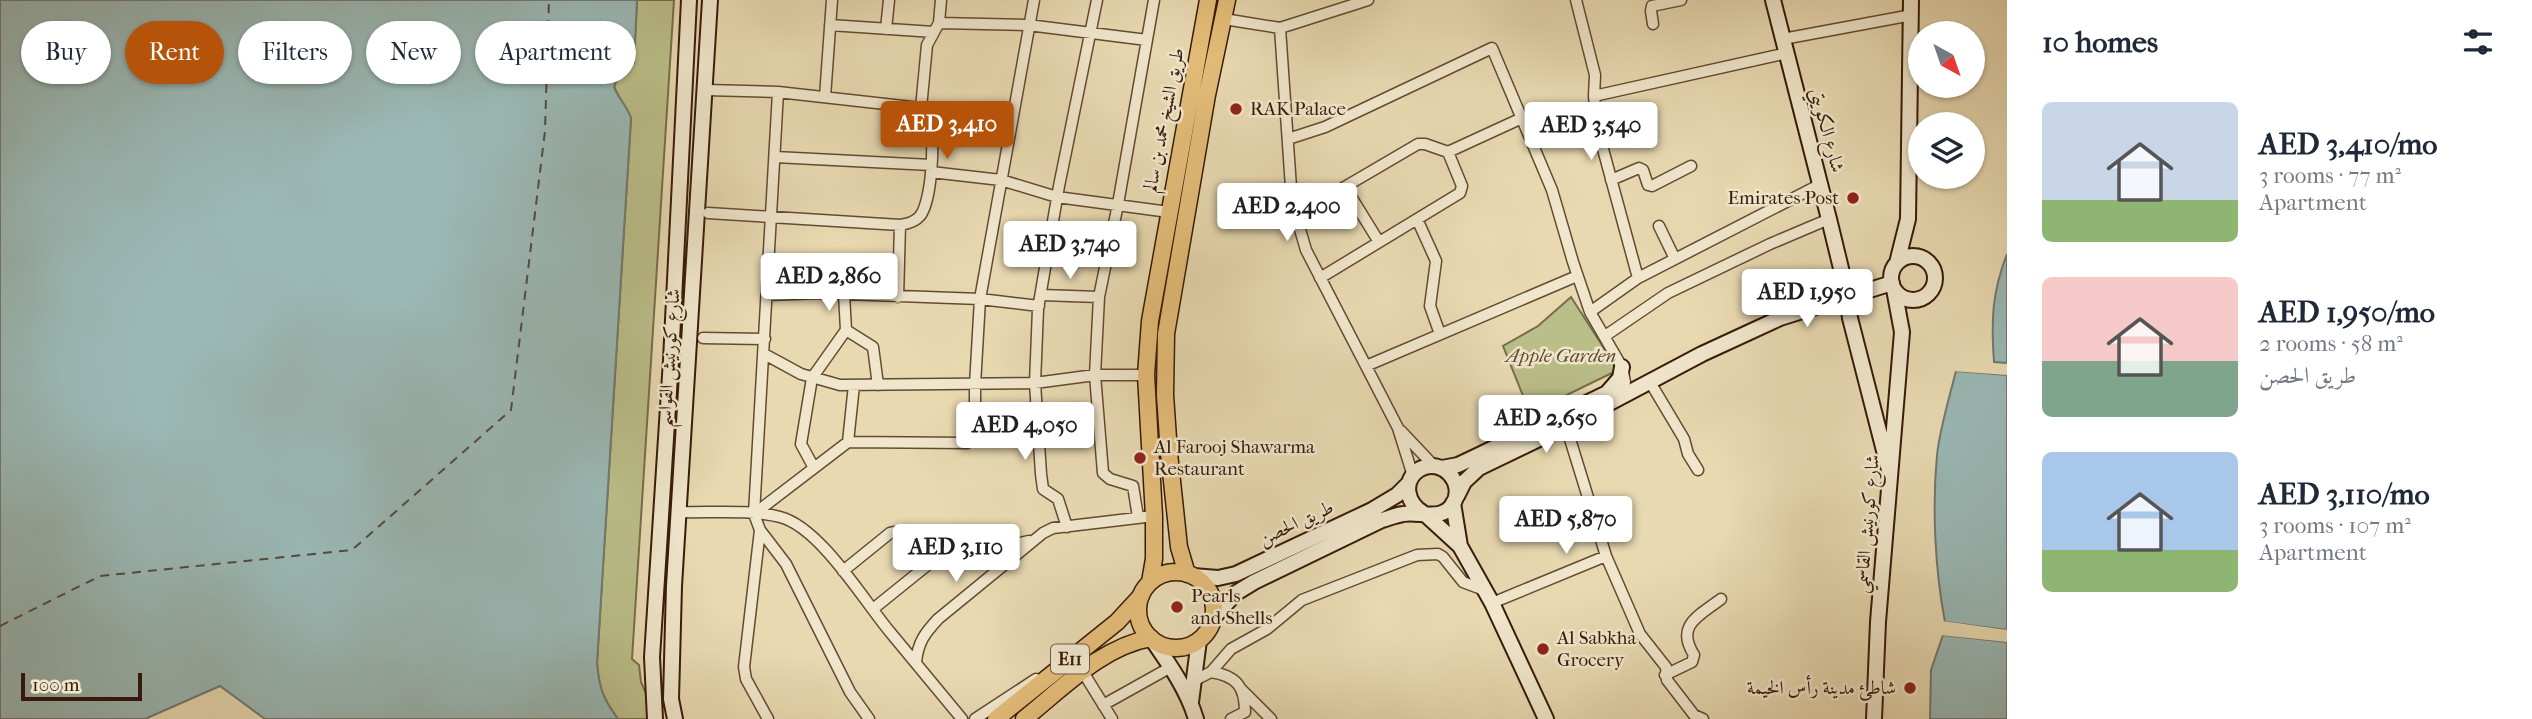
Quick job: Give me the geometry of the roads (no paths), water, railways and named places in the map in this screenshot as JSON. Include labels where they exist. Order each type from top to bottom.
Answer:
[{"type":"main road","name":"طريق الشيخ محمد بن سالم","points":[[1146,589],[1154,559],[1146,517],[1146,375],[1150,320],[1208,0]]},
{"type":"main road","name":"طريق الشيخ محمد بن سالم","points":[[1190,575],[1179,547],[1169,453],[1165,395],[1166,334],[1207,95],[1227,0]]},
{"type":"main road","points":[[1168,573],[1190,575],[1203,583],[1210,593],[1214,605],[1210,626],[1199,640],[1180,648],[1159,644],[1151,638],[1139,619],[1138,607],[1146,589],[1168,573]]},
{"type":"main road","name":"E11","points":[[996,719],[1116,622],[1146,589]]},
{"type":"main road","name":"E11","points":[[1024,719],[1108,653],[1130,642],[1151,638]]},
{"type":"street","name":"شارع كورنيش القواسم","points":[[655,719],[652,657],[689,0]]},
{"type":"street","name":"شارع كورنيش القواسم","points":[[675,719],[671,699],[671,644],[710,0]]},
{"type":"street","points":[[825,97],[832,0]]},
{"type":"street","points":[[886,29],[889,0]]},
{"type":"street","points":[[920,108],[926,44],[937,28],[941,0]]},
{"type":"street","points":[[754,514],[848,442],[967,443],[977,435],[975,385],[980,299],[1034,0]]},
{"type":"street","points":[[1067,527],[1058,499],[1043,489],[1035,383],[1040,300],[1057,197],[1097,0]]},
{"type":"street","points":[[916,662],[918,645],[924,634],[939,619],[1053,527],[1146,517],[1133,486],[1110,479],[1103,473],[1095,374],[1099,297],[1154,0]]},
{"type":"street","points":[[1577,0],[1595,75],[1597,127],[1638,278]]},
{"type":"street","points":[[1653,24],[1652,6],[1681,0]]},
{"type":"street","name":"شارع الكويتي","points":[[1773,0],[1821,184],[1850,318],[1890,474]]},
{"type":"street","points":[[1908,219],[1917,246],[1931,265],[1935,280],[1928,294],[1914,300],[1899,295],[1893,286],[1891,275],[1897,263],[1908,219],[1911,0]]},
{"type":"street","points":[[1224,19],[1280,28],[1363,1]]},
{"type":"street","points":[[1594,96],[1912,15]]},
{"type":"street","points":[[830,25],[886,29],[1028,26],[1147,40]]},
{"type":"street","points":[[1280,28],[1289,169],[1295,216],[1306,250],[1398,428],[1411,480],[1410,501],[1460,546],[1486,587],[1546,719]]},
{"type":"street","points":[[1288,139],[1325,127],[1492,48],[1552,190],[1590,312],[1622,367],[1625,382],[1619,399]]},
{"type":"street","points":[[706,90],[778,92],[920,108],[928,117],[932,142],[925,207],[919,218],[900,225],[708,213]]},
{"type":"street","points":[[778,92],[754,514],[760,530],[786,564],[850,692],[869,719]]},
{"type":"street","points":[[1295,216],[1418,144],[1447,152],[1522,118]]},
{"type":"street","points":[[1320,278],[1463,189],[1447,152]]},
{"type":"street","points":[[775,157],[931,168],[1000,180],[1057,197],[1169,212]]},
{"type":"street","points":[[1611,180],[1640,168],[1647,184],[1651,186],[1690,166]]},
{"type":"street","points":[[1590,312],[1638,278],[1821,184]]},
{"type":"street","points":[[1345,187],[1379,242]]},
{"type":"street","points":[[1417,219],[1436,261],[1430,306],[1440,334]]},
{"type":"street","points":[[1605,336],[1668,293],[1829,219]]},
{"type":"street","points":[[898,297],[900,225]]},
{"type":"street","points":[[1659,226],[1675,259]]},
{"type":"street","points":[[1897,263],[1906,257],[1916,256],[1926,260]]},
{"type":"street","points":[[1366,366],[1577,276]]},
{"type":"street","points":[[1424,514],[1441,514],[1455,499],[1464,482],[1479,468],[1619,399],[1702,354],[1780,318],[1893,286]]},
{"type":"street","name":"شارع كورنيش القاسمي","points":[[1874,719],[1878,622],[1902,332],[1893,286]]},
{"type":"street","points":[[767,295],[844,294],[1040,300],[1099,297]]},
{"type":"street","points":[[814,468],[802,444],[811,378],[846,330],[844,294]]},
{"type":"street","name":"شارع كورنيش القاسمي","points":[[1902,332],[1928,294]]},
{"type":"street","points":[[846,330],[873,347],[878,385]]},
{"type":"street","points":[[703,338],[765,340]]},
{"type":"street","points":[[764,354],[811,378],[854,386],[1035,383],[1095,374],[1146,375]]},
{"type":"street","points":[[1411,480],[1426,467],[1466,461],[1607,393],[1620,378],[1622,367]]},
{"type":"street","points":[[1650,382],[1684,439],[1688,454],[1698,470]]},
{"type":"street","points":[[848,442],[854,386]]},
{"type":"street","points":[[1566,426],[1606,556],[1640,634],[1666,667],[1665,675],[1694,715],[1700,718]]},
{"type":"street","points":[[1398,428],[1454,479],[1460,546]]},
{"type":"street","name":"طريق الحصن","points":[[1190,575],[1218,578],[1248,569],[1381,505],[1411,480]]},
{"type":"street","points":[[678,512],[781,517],[802,528],[843,571],[962,719]]},
{"type":"street","name":"طريق الحصن","points":[[1213,618],[1236,593],[1254,582],[1382,520],[1403,514],[1424,514]]},
{"type":"street","points":[[760,530],[744,667],[747,679],[768,719]]},
{"type":"street","points":[[843,571],[896,531],[907,534],[930,563]]},
{"type":"street","points":[[873,609],[930,563],[1033,541]]},
{"type":"street","points":[[676,549],[687,561]]},
{"type":"street","points":[[1248,569],[1254,553]]},
{"type":"street","points":[[1193,681],[1211,671],[1230,649],[1260,633],[1302,600],[1417,555],[1438,554],[1464,582],[1486,587],[1606,556]]},
{"type":"street","points":[[1665,675],[1692,662],[1694,654],[1686,639],[1686,632],[1692,622],[1721,599]]},
{"type":"street","points":[[1151,638],[1191,702],[1196,719]]},
{"type":"street","points":[[1191,702],[1199,640]]},
{"type":"street","points":[[975,719],[1083,648]]},
{"type":"street","points":[[1083,672],[1106,714],[1171,667]]},
{"type":"street","points":[[1211,671],[1232,677],[1271,719]]},
{"type":"street","points":[[1231,719],[1245,712],[1241,688]]},
{"type":"water","points":[[0,0],[637,0],[636,21],[475,21],[475,84],[615,84],[614,87],[631,118],[597,663],[603,693],[618,719],[265,719],[220,686],[145,719],[0,719]]},
{"type":"water","points":[[2007,254],[2007,363],[1994,362],[1993,333],[1996,294]]},
{"type":"water","points":[[1956,371],[2007,375],[2007,630],[1945,622],[1937,560],[1935,475],[1940,434]]},
{"type":"water","points":[[1943,635],[2007,642],[2007,719],[1930,719],[1931,670]]},
{"type":"place","name":"RAK Palace","points":[[1236,109]]},
{"type":"place","name":"Emirates Post","points":[[1853,198]]},
{"type":"place","name":"Al Farooj Shawarma Restaurant","points":[[1140,458]]},
{"type":"place","name":"Pearls and Shells","points":[[1177,607]]},
{"type":"place","name":"Al Sabkha Grocery","points":[[1543,649]]},
{"type":"place","name":"شاطئ مدينة رأس الخيمة","points":[[1910,688]]},
{"type":"park label","name":"Apple Garden","points":[[1561,356]]}]
